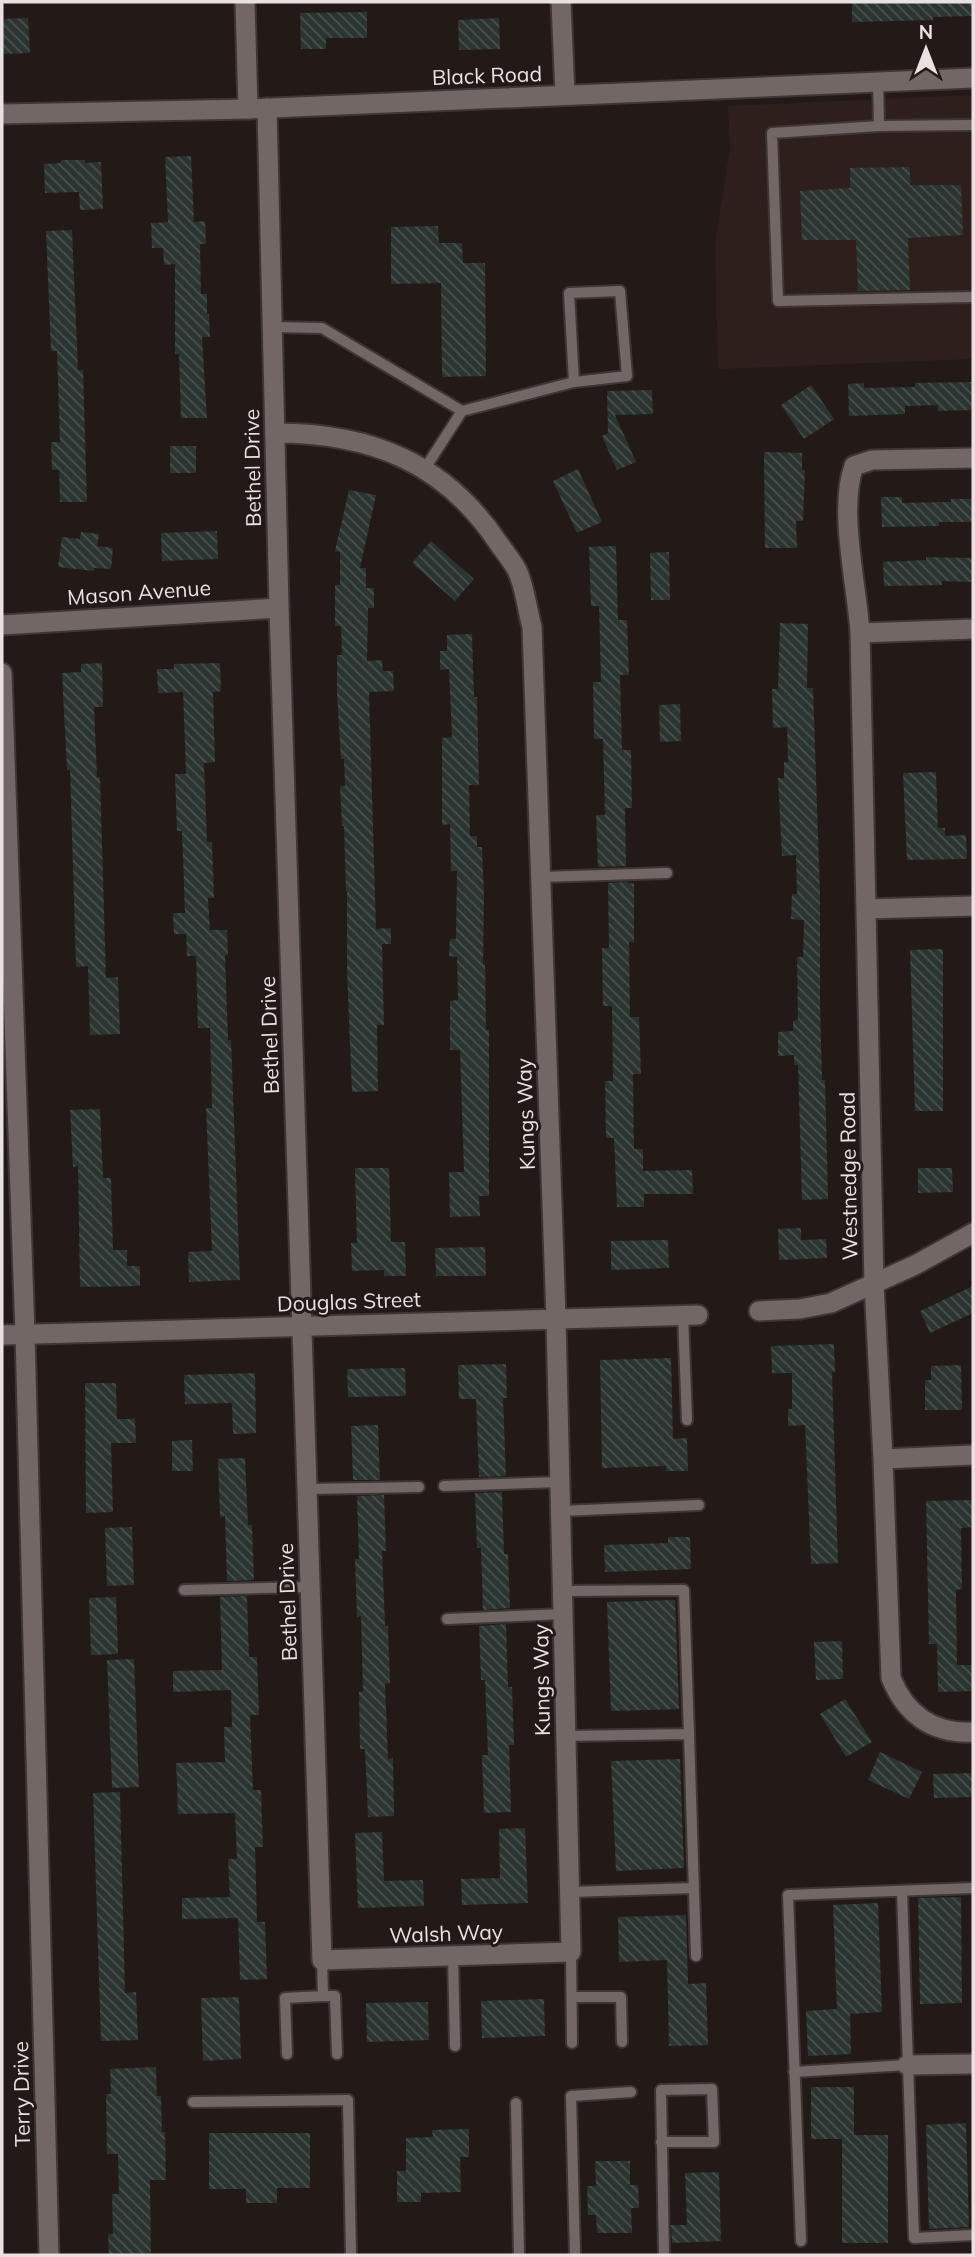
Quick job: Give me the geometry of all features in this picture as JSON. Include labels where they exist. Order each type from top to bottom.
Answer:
[{"type":"street","name":"Bethel Drive","points":[[245,2],[257,108],[272,327],[322,1960]]},
{"type":"street","points":[[561,2],[565,95]]},
{"type":"street","name":"Black Road","points":[[2,114],[257,108],[973,78]]},
{"type":"street","name":"Kungs Way","points":[[275,433],[312,433],[351,439],[398,454],[447,484],[484,520],[517,571],[532,627],[556,1319],[572,1952]]},
{"type":"street","name":"Westnedge Road","points":[[973,458],[872,460],[854,466],[848,482],[850,555],[858,600],[860,633],[874,1284],[891,1678],[899,1698],[911,1712],[936,1727],[960,1733],[973,1732]]},
{"type":"street","name":"Mason Avenue","points":[[2,625],[279,608]]},
{"type":"street","points":[[860,633],[973,629]]},
{"type":"street","name":"Terry Drive","points":[[2,673],[26,1335],[49,2255]]},
{"type":"street","points":[[866,909],[973,906]]},
{"type":"street","points":[[759,1311],[800,1309],[831,1303],[973,1233]]},
{"type":"street","name":"Douglas Street","points":[[2,1335],[691,1315]]},
{"type":"street","points":[[883,1459],[973,1455]]},
{"type":"street","name":"Walsh Way","points":[[322,1960],[572,1952]]},
{"type":"street","points":[[907,2065],[973,2064]]},
{"type":"lane","points":[[877,82],[879,125]]},
{"type":"lane","points":[[973,125],[879,125],[772,133],[778,301],[973,297]]},
{"type":"lane","points":[[425,470],[462,411],[574,382],[627,376],[620,291],[569,293],[574,382]]},
{"type":"lane","points":[[272,327],[322,328],[462,411]]},
{"type":"lane","points":[[541,877],[667,873]]},
{"type":"lane","points":[[687,1420],[691,1315]]},
{"type":"lane","points":[[444,1486],[560,1482]]},
{"type":"lane","points":[[307,1489],[419,1487]]},
{"type":"lane","points":[[561,1511],[699,1505]]},
{"type":"lane","points":[[184,1590],[310,1587]]},
{"type":"lane","points":[[563,1591],[684,1590],[696,1956]]},
{"type":"lane","points":[[447,1619],[563,1614]]},
{"type":"lane","points":[[566,1736],[689,1734]]},
{"type":"lane","points":[[570,1892],[694,1888]]},
{"type":"lane","points":[[801,2241],[788,1895],[973,1888]]},
{"type":"lane","points":[[902,1891],[914,2238],[973,2235]]},
{"type":"lane","points":[[572,1952],[572,2043]]},
{"type":"lane","points":[[453,1956],[455,2046]]},
{"type":"lane","points":[[322,1960],[323,1996]]},
{"type":"lane","points":[[286,2054],[285,1998],[323,1996],[335,1996],[337,2054]]},
{"type":"lane","points":[[572,1997],[621,1997],[622,2042]]},
{"type":"lane","points":[[794,2072],[907,2065]]},
{"type":"lane","points":[[661,2141],[714,2141],[712,2089],[661,2090],[661,2141],[664,2255]]},
{"type":"lane","points":[[575,2255],[571,2096],[631,2092]]},
{"type":"lane","points":[[193,2102],[348,2100],[351,2255]]},
{"type":"lane","points":[[516,2102],[519,2255]]},
{"type":"shaded area","points":[[973,95],[973,359],[718,369],[715,245],[730,148],[728,106]]},
{"type":"building","points":[[852,2],[973,2],[973,16],[852,22]]},
{"type":"building","points":[[367,12],[367,38],[326,38],[326,49],[301,49],[300,13]]},
{"type":"building","points":[[28,18],[30,53],[2,54],[2,19]]},
{"type":"building","points":[[499,18],[500,49],[459,50],[458,20]]},
{"type":"building","points":[[191,156],[194,222],[205,221],[206,244],[200,244],[201,294],[207,294],[210,337],[202,337],[207,418],[181,418],[179,354],[175,354],[175,264],[164,265],[163,248],[152,248],[151,223],[168,222],[165,157]]},
{"type":"building","points":[[61,160],[101,162],[103,209],[80,210],[79,192],[45,193],[44,164],[61,163]]},
{"type":"building","points":[[910,167],[910,185],[961,185],[963,235],[908,238],[910,290],[858,291],[856,240],[802,240],[800,191],[850,188],[850,168]]},
{"type":"building","points":[[438,226],[439,243],[462,243],[463,263],[485,263],[486,376],[442,377],[441,283],[391,284],[391,227]]},
{"type":"building","points":[[72,230],[78,370],[83,370],[87,502],[60,502],[59,470],[52,470],[51,442],[60,442],[57,351],[51,351],[46,231]]},
{"type":"building","points":[[973,382],[973,410],[938,411],[938,405],[905,406],[905,414],[849,416],[848,384],[864,383],[864,388],[915,387],[915,383]]},
{"type":"building","points":[[811,385],[834,419],[804,439],[781,405]]},
{"type":"building","points":[[652,390],[653,414],[615,415],[636,462],[617,470],[602,436],[608,433],[607,391]]},
{"type":"building","points":[[170,446],[196,446],[196,473],[170,473]]},
{"type":"building","points":[[764,452],[802,453],[802,470],[805,470],[803,521],[796,521],[797,548],[765,548]]},
{"type":"building","points":[[578,469],[602,522],[577,533],[553,481]]},
{"type":"building","points":[[349,490],[376,495],[360,568],[366,568],[366,588],[374,588],[374,608],[368,608],[367,661],[382,660],[383,671],[393,671],[394,691],[369,692],[376,929],[391,928],[391,944],[382,944],[384,1025],[377,1025],[378,1091],[352,1092],[347,891],[340,786],[345,786],[344,759],[341,759],[337,693],[337,655],[342,655],[341,626],[335,626],[335,585],[340,585],[340,552],[335,551]]},
{"type":"building","points":[[881,497],[902,497],[902,503],[973,499],[973,522],[939,522],[939,526],[882,527]]},
{"type":"building","points":[[217,531],[218,559],[162,561],[161,533]]},
{"type":"building","points":[[81,532],[99,534],[97,546],[113,548],[111,569],[94,568],[94,571],[58,567],[62,537],[80,539]]},
{"type":"building","points":[[431,541],[474,579],[455,601],[412,563]]},
{"type":"building","points":[[616,546],[618,620],[627,620],[629,675],[620,675],[622,750],[631,750],[632,808],[625,808],[626,866],[598,867],[596,815],[605,815],[603,739],[594,739],[593,682],[601,682],[599,606],[591,606],[589,547]]},
{"type":"building","points":[[669,552],[670,600],[651,600],[650,553]]},
{"type":"building","points":[[926,557],[973,558],[973,582],[942,581],[942,585],[884,586],[883,562],[926,560]]},
{"type":"building","points":[[780,623],[808,624],[807,688],[813,688],[820,894],[822,1080],[825,1080],[828,1199],[802,1200],[798,1065],[794,1065],[794,1055],[778,1056],[778,1032],[793,1031],[793,1021],[798,1020],[797,957],[803,957],[804,920],[791,919],[792,894],[797,894],[796,855],[782,856],[778,778],[784,778],[784,762],[788,762],[787,727],[773,728],[772,689],[778,689]]},
{"type":"building","points":[[472,634],[479,785],[469,785],[470,836],[477,836],[477,847],[482,847],[483,964],[486,1030],[489,1030],[489,1196],[479,1196],[480,1216],[450,1217],[449,1172],[464,1172],[460,1050],[450,1050],[450,1001],[458,1000],[457,957],[449,956],[450,939],[456,939],[457,871],[451,871],[450,824],[442,825],[442,738],[452,737],[449,669],[440,670],[440,651],[447,651],[447,635]]},
{"type":"building","points":[[102,663],[103,707],[94,707],[97,777],[100,777],[106,978],[118,977],[120,1034],[90,1035],[88,966],[76,967],[70,770],[67,770],[62,673],[81,672],[81,664]]},
{"type":"building","points":[[220,663],[221,691],[213,692],[215,762],[204,763],[207,842],[212,842],[214,898],[208,898],[210,930],[227,930],[228,955],[225,955],[228,1040],[231,1040],[240,1280],[189,1282],[188,1252],[212,1251],[206,1108],[212,1108],[210,1028],[198,1028],[196,956],[187,956],[186,934],[174,934],[173,913],[185,913],[182,831],[177,831],[175,774],[186,774],[183,692],[158,693],[157,669],[174,669],[174,664]]},
{"type":"building","points":[[680,704],[681,741],[660,742],[659,705]]},
{"type":"building","points":[[936,772],[938,828],[945,828],[945,836],[966,835],[967,859],[907,860],[903,773]]},
{"type":"building","points":[[608,883],[634,884],[634,942],[629,942],[630,1017],[639,1017],[641,1074],[633,1074],[634,1149],[643,1149],[643,1171],[692,1170],[693,1194],[644,1194],[644,1207],[617,1207],[614,1138],[606,1138],[605,1081],[613,1081],[612,1006],[603,1006],[602,948],[609,948]]},
{"type":"building","points":[[943,949],[943,1111],[915,1111],[910,950]]},
{"type":"building","points":[[100,1109],[103,1178],[111,1178],[113,1250],[127,1250],[127,1266],[140,1266],[140,1286],[80,1287],[78,1166],[73,1167],[70,1110]]},
{"type":"building","points":[[355,1168],[389,1168],[391,1242],[405,1242],[406,1276],[384,1276],[384,1270],[352,1271],[351,1243],[357,1243]]},
{"type":"building","points":[[918,1168],[952,1168],[953,1192],[918,1193]]},
{"type":"building","points":[[801,1228],[801,1240],[826,1239],[827,1258],[779,1260],[778,1229]]},
{"type":"building","points":[[668,1240],[669,1268],[611,1270],[611,1241]]},
{"type":"building","points":[[485,1247],[486,1276],[436,1276],[435,1248]]},
{"type":"building","points":[[973,1286],[973,1313],[930,1333],[920,1311]]},
{"type":"building","points":[[834,1344],[835,1372],[832,1372],[838,1563],[811,1564],[805,1425],[788,1426],[788,1409],[792,1409],[792,1373],[772,1373],[771,1346]]},
{"type":"building","points":[[671,1358],[673,1439],[687,1438],[688,1471],[666,1471],[666,1466],[602,1468],[600,1360]]},
{"type":"building","points":[[506,1364],[507,1398],[503,1398],[506,1476],[479,1477],[476,1399],[459,1399],[458,1365]]},
{"type":"building","points":[[961,1365],[962,1410],[925,1410],[925,1380],[931,1380],[931,1366]]},
{"type":"building","points":[[405,1368],[406,1396],[348,1397],[347,1369]]},
{"type":"building","points":[[255,1373],[256,1433],[233,1434],[232,1403],[185,1404],[184,1375]]},
{"type":"building","points":[[85,1383],[116,1383],[117,1419],[135,1419],[136,1443],[111,1443],[113,1512],[86,1513]]},
{"type":"building","points":[[378,1425],[380,1480],[353,1480],[351,1426]]},
{"type":"building","points":[[192,1440],[193,1471],[172,1471],[172,1441]]},
{"type":"building","points":[[245,1458],[254,1580],[227,1581],[225,1516],[220,1517],[218,1459]]},
{"type":"building","points":[[502,1492],[504,1554],[508,1554],[510,1608],[483,1610],[481,1548],[477,1548],[475,1493]]},
{"type":"building","points":[[384,1495],[386,1551],[382,1551],[390,1683],[385,1684],[388,1759],[393,1758],[394,1816],[368,1817],[365,1749],[360,1749],[359,1692],[363,1691],[361,1616],[357,1617],[355,1559],[359,1559],[357,1496]]},
{"type":"building","points":[[972,1500],[973,1527],[961,1528],[962,1589],[956,1590],[957,1665],[973,1665],[973,1691],[938,1692],[937,1644],[929,1644],[926,1501]]},
{"type":"building","points":[[132,1527],[134,1585],[107,1586],[105,1528]]},
{"type":"building","points":[[668,1537],[690,1537],[691,1569],[605,1572],[604,1545],[668,1543]]},
{"type":"building","points":[[247,1596],[249,1657],[257,1657],[259,1715],[250,1715],[253,1790],[261,1790],[263,1847],[255,1847],[257,1922],[265,1922],[267,1979],[240,1980],[238,1918],[182,1919],[182,1898],[230,1897],[228,1859],[237,1859],[235,1813],[178,1814],[176,1763],[225,1762],[224,1727],[232,1727],[231,1690],[173,1692],[173,1671],[222,1670],[220,1597]]},
{"type":"building","points":[[116,1597],[118,1654],[91,1655],[89,1598]]},
{"type":"building","points":[[675,1600],[679,1709],[611,1711],[607,1602]]},
{"type":"building","points":[[506,1624],[508,1687],[512,1687],[514,1745],[509,1745],[511,1812],[484,1813],[482,1755],[488,1755],[485,1680],[481,1680],[479,1626]]},
{"type":"building","points":[[842,1641],[843,1679],[816,1680],[814,1642]]},
{"type":"building","points":[[134,1659],[139,1787],[112,1788],[107,1660]]},
{"type":"building","points":[[845,1699],[872,1742],[846,1757],[820,1714]]},
{"type":"building","points":[[880,1752],[922,1772],[909,1799],[868,1780]]},
{"type":"building","points":[[680,1759],[684,1868],[616,1871],[611,1761]]},
{"type":"building","points":[[973,1773],[973,1797],[934,1798],[933,1774]]},
{"type":"building","points":[[120,1792],[125,1993],[136,1992],[138,2040],[101,2041],[93,1793]]},
{"type":"building","points":[[525,1828],[528,1903],[462,1905],[461,1879],[500,1878],[499,1829]]},
{"type":"building","points":[[382,1832],[384,1881],[423,1880],[424,1906],[358,1908],[355,1833]]},
{"type":"building","points":[[961,1897],[962,2003],[920,2004],[918,1898]]},
{"type":"building","points":[[878,1903],[882,2012],[850,2014],[851,2054],[808,2056],[806,2011],[837,2009],[833,1905]]},
{"type":"building","points":[[686,1915],[688,1984],[706,1983],[708,2045],[669,2046],[667,1960],[619,1962],[618,1917]]},
{"type":"building","points":[[239,1997],[241,2059],[203,2061],[201,1998]]},
{"type":"building","points":[[544,1999],[545,2036],[482,2038],[481,2001]]},
{"type":"building","points":[[428,2002],[429,2040],[367,2042],[366,2003]]},
{"type":"building","points":[[156,2067],[157,2096],[161,2096],[162,2132],[165,2132],[166,2180],[150,2180],[151,2255],[109,2255],[108,2234],[113,2234],[112,2194],[119,2194],[118,2154],[107,2154],[106,2094],[111,2094],[110,2069]]},
{"type":"building","points":[[811,2087],[854,2087],[854,2135],[888,2135],[888,2243],[842,2243],[842,2139],[811,2139]]},
{"type":"building","points":[[966,2123],[969,2227],[929,2229],[926,2125]]},
{"type":"building","points":[[469,2129],[469,2157],[460,2157],[461,2192],[421,2193],[421,2202],[397,2202],[397,2171],[406,2171],[406,2138],[433,2137],[432,2130]]},
{"type":"building","points":[[209,2133],[310,2133],[310,2188],[277,2188],[277,2203],[246,2203],[246,2189],[209,2189]]},
{"type":"building","points":[[595,2161],[630,2161],[630,2185],[638,2185],[639,2208],[631,2208],[632,2233],[597,2233],[596,2215],[588,2215],[587,2186],[596,2186]]},
{"type":"building","points":[[719,2172],[721,2241],[672,2243],[671,2225],[687,2225],[685,2173]]}]
